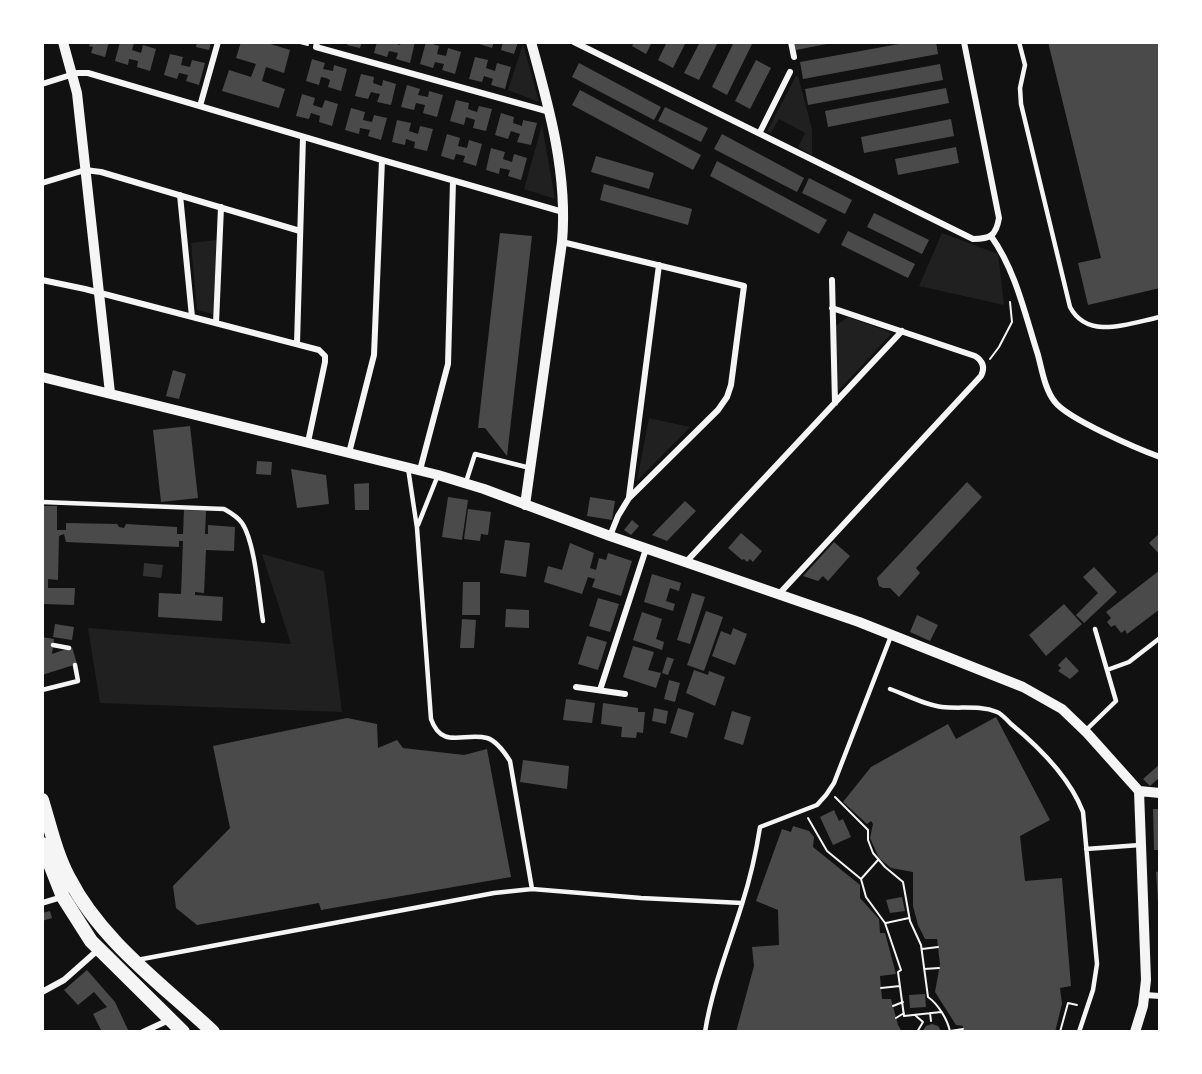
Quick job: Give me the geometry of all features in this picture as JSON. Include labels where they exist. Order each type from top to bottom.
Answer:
[{"type":"main road","points":[[42,800],[68,877],[98,921],[134,961],[213,1032]]},
{"type":"main road","points":[[42,844],[63,897],[85,933],[183,1032]]},
{"type":"street","points":[[63,42],[77,93],[110,393]]},
{"type":"street","points":[[200,106],[218,42]]},
{"type":"street","points":[[525,505],[562,242],[564,212],[550,112],[531,42]]},
{"type":"street","points":[[574,42],[973,239],[986,239],[998,229],[999,218],[964,42]]},
{"type":"street","points":[[791,42],[794,57]]},
{"type":"street","points":[[317,45],[550,112]]},
{"type":"street","points":[[760,132],[790,72]]},
{"type":"street","points":[[42,84],[73,74],[88,73],[564,212]]},
{"type":"street","points":[[297,344],[303,137]]},
{"type":"street","points":[[349,453],[374,355],[382,160]]},
{"type":"street","points":[[42,183],[85,170],[101,172],[300,231]]},
{"type":"street","points":[[420,470],[448,364],[453,181]]},
{"type":"street","points":[[180,195],[192,317]]},
{"type":"street","points":[[216,323],[221,207]]},
{"type":"street","points":[[991,236],[1002,251],[1010,269],[1046,383],[1055,402],[1068,413],[1100,430],[1142,451],[1160,457]]},
{"type":"street","points":[[562,242],[744,286],[731,386],[727,397],[718,410],[629,498],[610,536]]},
{"type":"street","points":[[629,498],[659,265]]},
{"type":"street","points":[[42,280],[319,350],[325,359],[308,442]]},
{"type":"street","points":[[832,280],[835,403]]},
{"type":"street","points":[[779,594],[981,376],[983,364],[975,356],[832,308]]},
{"type":"street","points":[[686,562],[902,331]]},
{"type":"street","points":[[42,377],[407,466],[466,483],[646,549],[891,634],[1036,693],[1062,709],[1139,791],[1146,980],[1145,995],[1135,1032]]},
{"type":"street","points":[[600,690],[646,549]]},
{"type":"street","points":[[576,687],[625,694]]},
{"type":"street","points":[[1139,791],[1160,793]]},
{"type":"street","points":[[42,903],[63,897]]},
{"type":"street","points":[[42,992],[64,980],[99,949]]},
{"type":"street","points":[[1145,995],[1160,996]]},
{"type":"street","points":[[143,1032],[170,1019]]},
{"type":"lane","points":[[1019,42],[1024,65],[1020,88],[1021,104],[1070,307],[1078,320],[1104,328],[1160,317]]},
{"type":"lane","points":[[466,483],[475,453],[530,468]]},
{"type":"lane","points":[[407,466],[417,528],[431,719],[434,728],[441,735],[450,738],[487,738],[504,751],[510,761],[532,889]]},
{"type":"lane","points":[[417,528],[438,475]]},
{"type":"lane","points":[[42,502],[224,509],[234,514],[244,525],[250,541],[263,621]]},
{"type":"lane","points":[[1085,731],[1116,701],[1095,629]]},
{"type":"lane","points":[[705,1032],[708,1014],[754,860],[760,827],[817,805],[826,795],[834,783],[891,634]]},
{"type":"lane","points":[[1107,670],[1129,662],[1160,638]]},
{"type":"lane","points":[[53,645],[69,648]]},
{"type":"lane","points":[[42,690],[78,681],[75,665]]},
{"type":"lane","points":[[890,689],[942,707],[964,707],[998,712],[1025,735],[1055,767],[1077,797],[1083,812],[1097,964],[1093,990],[1079,1032]]},
{"type":"lane","points":[[1086,849],[1141,845]]},
{"type":"lane","points":[[134,961],[494,893],[532,889],[742,903]]},
{"type":"path","points":[[983,364],[999,347],[1012,322],[1009,295]]},
{"type":"path","points":[[837,801],[867,830],[868,840],[878,860],[903,882],[909,918],[922,949],[928,997],[940,1012],[950,1032],[963,1029]]},
{"type":"path","points":[[810,821],[827,851],[861,879],[866,897],[885,923],[901,970],[898,972],[904,1016],[940,1012]]},
{"type":"path","points":[[861,879],[878,860]]},
{"type":"path","points":[[885,923],[909,918]]},
{"type":"path","points":[[922,949],[938,947]]},
{"type":"path","points":[[924,969],[939,968]]},
{"type":"path","points":[[881,988],[900,986]]},
{"type":"path","points":[[893,1006],[903,1002]]},
{"type":"path","points":[[1060,1032],[1068,1003],[1087,1008]]},
{"type":"path","points":[[896,1018],[904,1013]]},
{"type":"path","points":[[930,1013],[931,1021]]},
{"type":"path","points":[[915,1015],[923,1022],[917,1032]]},
{"type":"shaded area","points":[[523,44],[539,102],[508,90]]},
{"type":"shaded area","points":[[798,76],[812,129],[812,155],[798,147],[805,133],[779,119],[771,133],[767,131]]},
{"type":"shaded area","points":[[542,125],[555,199],[524,189]]},
{"type":"shaded area","points":[[942,233],[998,254],[1004,305],[919,286]]},
{"type":"shaded area","points":[[217,240],[213,314],[197,310],[191,243]]},
{"type":"shaded area","points":[[848,317],[892,333],[838,391],[836,326]]},
{"type":"shaded area","points":[[649,418],[690,427],[637,481]]},
{"type":"shaded area","points":[[262,554],[324,571],[342,712],[100,703],[88,628],[291,644]]},
{"type":"shaded area","points":[[144,563],[163,565],[161,578],[143,576]]},
{"type":"building","points":[[90,42],[109,42],[105,57],[91,53],[93,47],[89,46]]},
{"type":"building","points":[[120,42],[134,43],[132,50],[141,53],[143,45],[156,49],[150,71],[137,67],[138,61],[129,59],[128,65],[115,61]]},
{"type":"building","points":[[197,42],[211,42],[209,50],[196,47]]},
{"type":"building","points":[[241,42],[264,42],[290,50],[284,73],[266,67],[262,81],[285,89],[279,108],[222,91],[229,70],[251,77],[256,64],[236,58]]},
{"type":"building","points":[[348,42],[362,42],[360,48],[347,45]]},
{"type":"building","points":[[377,42],[391,42],[400,45],[401,42],[415,42],[410,63],[396,59],[398,53],[389,51],[387,57],[374,53]]},
{"type":"building","points":[[426,42],[439,46],[437,54],[446,56],[448,48],[461,52],[455,74],[442,70],[444,64],[435,62],[433,68],[420,64]]},
{"type":"building","points":[[479,42],[494,42],[492,48],[479,44]]},
{"type":"building","points":[[503,42],[518,42],[514,54],[501,50]]},
{"type":"building","points":[[634,42],[652,42],[646,54],[632,46]]},
{"type":"building","points":[[667,42],[686,42],[673,68],[658,60]]},
{"type":"building","points":[[700,42],[718,42],[699,80],[684,73]]},
{"type":"building","points":[[734,42],[753,42],[727,95],[712,87]]},
{"type":"building","points":[[794,42],[832,42],[832,43],[796,50]]},
{"type":"building","points":[[910,42],[936,42],[938,54],[803,79],[800,62]]},
{"type":"building","points":[[1048,42],[1160,42],[1160,288],[1088,305],[1078,263],[1101,258]]},
{"type":"building","points":[[170,54],[183,57],[181,65],[190,67],[192,60],[205,63],[199,85],[186,81],[188,75],[179,73],[177,79],[164,75]]},
{"type":"building","points":[[475,57],[488,60],[486,68],[495,71],[497,63],[511,67],[505,89],[491,85],[493,79],[484,76],[482,82],[469,79]]},
{"type":"building","points":[[312,59],[325,63],[323,69],[333,71],[334,65],[347,69],[341,91],[328,87],[330,80],[326,78],[321,77],[319,85],[306,81]]},
{"type":"building","points":[[756,60],[771,68],[750,109],[735,101]]},
{"type":"building","points":[[579,63],[661,107],[654,120],[572,77]]},
{"type":"building","points":[[940,64],[943,80],[808,105],[805,89]]},
{"type":"building","points":[[361,74],[374,77],[373,83],[382,86],[383,80],[396,84],[391,105],[377,102],[380,94],[371,92],[368,99],[355,96]]},
{"type":"building","points":[[407,85],[420,89],[418,95],[428,97],[429,91],[443,95],[437,117],[423,113],[425,105],[416,103],[414,110],[401,107]]},
{"type":"building","points":[[946,88],[949,103],[828,127],[825,111]]},
{"type":"building","points":[[580,90],[701,155],[693,170],[572,105]]},
{"type":"building","points":[[302,94],[315,98],[313,105],[322,108],[325,100],[338,104],[332,126],[319,122],[320,116],[311,113],[309,119],[296,116]]},
{"type":"building","points":[[456,100],[469,103],[468,109],[477,112],[479,106],[492,109],[486,131],[473,128],[475,120],[466,117],[464,125],[450,121]]},
{"type":"building","points":[[665,107],[708,128],[701,142],[658,121]]},
{"type":"building","points":[[351,108],[365,112],[363,120],[372,122],[374,115],[387,118],[381,140],[368,136],[370,130],[360,128],[359,134],[345,130]]},
{"type":"building","points":[[501,113],[514,117],[513,123],[522,126],[523,120],[537,123],[531,145],[517,142],[520,134],[511,131],[508,139],[495,135]]},
{"type":"building","points":[[951,119],[954,136],[864,153],[861,137]]},
{"type":"building","points":[[397,120],[411,123],[409,131],[418,134],[420,126],[433,129],[427,151],[414,148],[415,142],[406,139],[405,145],[392,142]]},
{"type":"building","points":[[447,134],[460,138],[458,146],[467,148],[469,140],[482,144],[476,166],[463,162],[465,156],[456,154],[454,160],[441,156]]},
{"type":"building","points":[[722,134],[804,178],[797,192],[714,149]]},
{"type":"building","points":[[956,147],[959,163],[898,175],[895,159]]},
{"type":"building","points":[[491,148],[505,152],[503,159],[512,162],[514,154],[527,158],[521,180],[508,176],[510,170],[500,168],[499,174],[486,170]]},
{"type":"building","points":[[596,156],[654,173],[649,189],[591,172]]},
{"type":"building","points":[[717,161],[827,220],[819,234],[710,176]]},
{"type":"building","points":[[809,178],[852,200],[845,214],[802,193]]},
{"type":"building","points":[[604,184],[692,209],[688,225],[600,200]]},
{"type":"building","points":[[874,213],[929,240],[922,254],[867,227]]},
{"type":"building","points":[[848,231],[915,264],[908,278],[841,245]]},
{"type":"building","points":[[500,233],[532,236],[507,456],[485,428],[478,428]]},
{"type":"building","points":[[173,370],[186,374],[179,399],[166,396]]},
{"type":"building","points":[[190,426],[198,498],[161,502],[153,430]]},
{"type":"building","points":[[257,461],[272,462],[271,475],[256,474]]},
{"type":"building","points":[[291,469],[326,475],[329,504],[297,508]]},
{"type":"building","points":[[967,482],[982,497],[916,568],[920,573],[899,597],[890,588],[879,586],[877,578]]},
{"type":"building","points":[[369,483],[369,510],[355,510],[354,484]]},
{"type":"building","points":[[448,497],[468,500],[462,540],[442,537]]},
{"type":"building","points":[[590,497],[615,501],[612,520],[587,516]]},
{"type":"building","points":[[685,501],[696,511],[667,541],[652,535]]},
{"type":"building","points":[[42,506],[57,506],[57,530],[66,530],[66,523],[117,524],[124,528],[126,524],[177,527],[177,534],[183,534],[184,510],[206,511],[205,534],[208,534],[208,525],[235,527],[234,551],[206,550],[204,593],[195,592],[195,595],[223,597],[222,621],[158,617],[159,593],[181,594],[183,541],[179,541],[179,547],[66,542],[64,534],[59,536],[58,580],[48,579],[48,588],[75,588],[74,605],[42,604],[44,577],[42,577]]},
{"type":"building","points":[[468,509],[491,512],[488,535],[481,534],[480,541],[464,539]]},
{"type":"building","points":[[632,520],[639,526],[631,535],[624,530]]},
{"type":"building","points":[[741,533],[762,551],[753,562],[750,559],[747,562],[742,560],[728,548]]},
{"type":"building","points":[[1160,533],[1160,555],[1149,543]]},
{"type":"building","points":[[505,540],[530,543],[526,577],[500,573]]},
{"type":"building","points":[[834,542],[850,556],[828,581],[823,576],[818,581],[803,576]]},
{"type":"building","points":[[570,543],[594,553],[590,568],[596,570],[599,558],[606,560],[608,553],[632,561],[621,596],[592,587],[595,579],[588,577],[582,594],[544,582],[548,566],[562,570]]},
{"type":"building","points":[[1094,567],[1117,592],[1084,623],[1076,615],[1098,593],[1083,577]]},
{"type":"building","points":[[1160,570],[1160,609],[1127,634],[1125,630],[1121,633],[1115,625],[1111,627],[1107,622],[1111,618],[1106,612]]},
{"type":"building","points":[[652,574],[681,583],[679,591],[670,588],[666,601],[675,604],[673,611],[644,602]]},
{"type":"building","points":[[463,582],[480,582],[480,615],[462,615]]},
{"type":"building","points":[[692,593],[705,597],[690,644],[677,640]]},
{"type":"building","points":[[598,598],[619,604],[610,632],[589,626]]},
{"type":"building","points":[[1064,604],[1082,624],[1046,656],[1029,635]]},
{"type":"building","points":[[506,609],[529,610],[529,628],[505,627]]},
{"type":"building","points":[[706,611],[723,617],[704,671],[687,665]]},
{"type":"building","points":[[642,612],[662,619],[656,639],[664,642],[662,650],[633,640]]},
{"type":"building","points":[[917,615],[938,625],[930,641],[910,632]]},
{"type":"building","points":[[462,619],[476,620],[474,648],[460,648]]},
{"type":"building","points":[[55,624],[74,627],[72,640],[53,637]]},
{"type":"building","points":[[733,628],[747,634],[735,665],[712,656],[721,631],[731,635]]},
{"type":"building","points":[[587,636],[607,642],[598,670],[578,664]]},
{"type":"building","points":[[42,637],[54,639],[52,654],[72,647],[77,664],[42,675]]},
{"type":"building","points":[[633,646],[654,652],[648,670],[661,673],[656,688],[623,677]]},
{"type":"building","points":[[667,657],[674,659],[668,675],[662,673]]},
{"type":"building","points":[[1066,657],[1079,671],[1070,679],[1058,671],[1061,668],[1058,665]]},
{"type":"building","points":[[694,670],[708,675],[709,671],[725,677],[715,706],[686,693]]},
{"type":"building","points":[[669,680],[680,683],[675,702],[664,699]]},
{"type":"building","points":[[566,699],[595,703],[592,723],[563,720]]},
{"type":"building","points":[[603,703],[638,708],[638,712],[645,712],[643,733],[637,732],[636,738],[621,737],[622,727],[601,724]]},
{"type":"building","points":[[654,708],[668,711],[666,724],[652,721]]},
{"type":"building","points":[[678,708],[694,713],[687,738],[670,733]]},
{"type":"building","points":[[732,711],[751,717],[743,745],[724,739]]},
{"type":"building","points":[[996,717],[1050,820],[1020,836],[1025,881],[1062,878],[1071,986],[1060,988],[1062,1004],[1055,1032],[963,1032],[963,1026],[956,1025],[935,992],[940,964],[937,939],[925,939],[918,925],[913,906],[913,872],[891,868],[879,858],[870,838],[873,824],[871,821],[867,824],[843,802],[871,767],[948,724],[956,739]]},
{"type":"building","points":[[347,718],[377,724],[378,748],[397,740],[403,748],[464,755],[487,749],[511,877],[321,910],[319,903],[197,925],[176,908],[173,886],[230,828],[213,746]]},
{"type":"building","points":[[523,760],[569,766],[567,789],[520,782]]},
{"type":"building","points":[[1160,764],[1160,777],[1150,786],[1143,779]]},
{"type":"building","points":[[1153,809],[1160,809],[1160,850],[1154,850]]},
{"type":"building","points":[[834,810],[839,821],[843,819],[851,837],[833,845],[820,817]]},
{"type":"building","points":[[793,826],[809,831],[814,837],[813,847],[860,885],[860,898],[879,919],[880,933],[885,933],[896,974],[880,976],[882,999],[891,999],[902,1032],[736,1032],[754,966],[752,947],[779,945],[778,910],[756,901],[782,829],[791,832]]},
{"type":"building","points":[[1160,871],[1160,902],[1158,902],[1156,872]]},
{"type":"building","points":[[902,897],[905,911],[890,913],[886,900]]},
{"type":"building","points":[[50,911],[52,918],[42,921],[42,913]]},
{"type":"building","points":[[87,970],[115,1002],[129,1032],[102,1032],[93,1014],[107,1007],[94,992],[78,1005],[64,990]]},
{"type":"building","points":[[925,994],[926,1007],[910,1008],[909,995]]},
{"type":"building","points":[[932,1024],[938,1026],[942,1032],[922,1032],[926,1026]]}]
